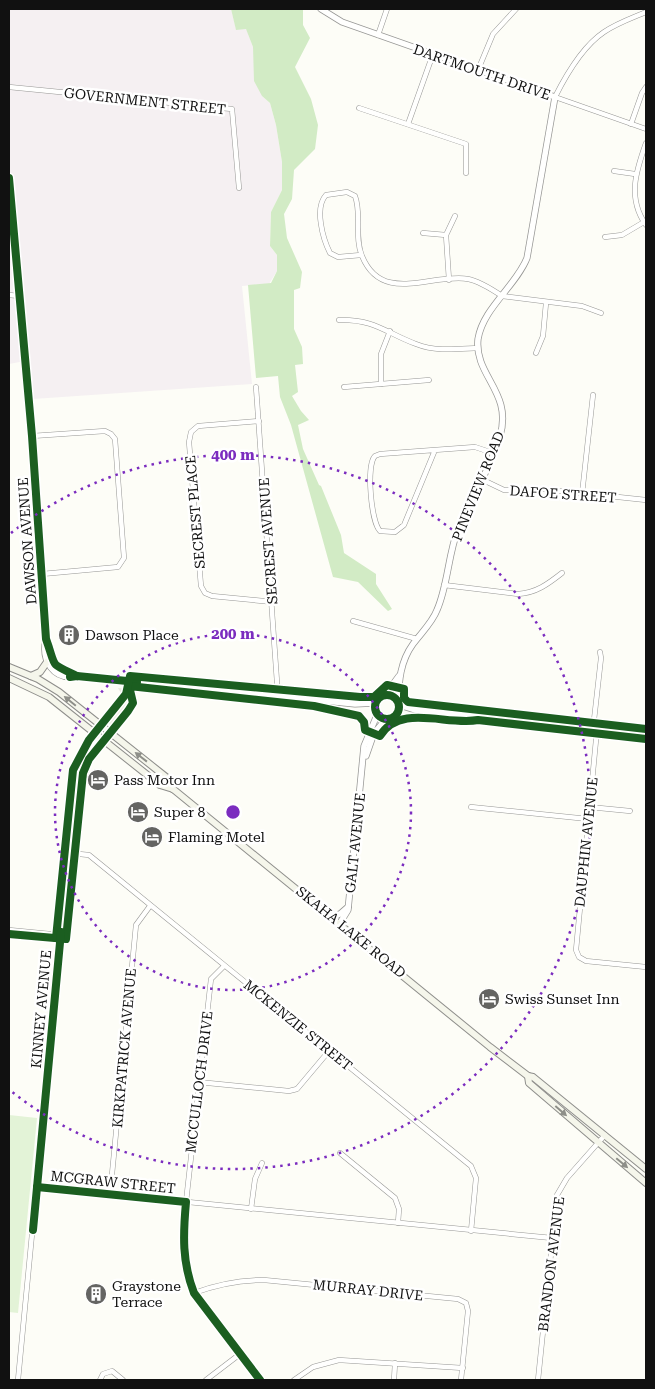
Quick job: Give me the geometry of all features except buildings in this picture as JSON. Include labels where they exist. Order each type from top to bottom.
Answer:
[{"type":"main road","points":[[31,676],[40,672],[49,663]]},
{"type":"main road","name":"SKAHA LAKE ROAD","points":[[9,667],[31,676],[59,692],[166,777],[173,789],[528,1076],[534,1077],[646,1168]]},
{"type":"main road","name":"SKAHA LAKE ROAD","points":[[9,678],[35,688],[49,697],[160,785],[173,789]]},
{"type":"main road","name":"SKAHA LAKE ROAD","points":[[528,1076],[529,1083],[646,1183]]},
{"type":"street","name":"DARTMOUTH DRIVE","points":[[321,9],[342,22],[646,129]]},
{"type":"street","points":[[378,34],[387,9]]},
{"type":"street","points":[[478,70],[492,34],[512,10]]},
{"type":"street","points":[[339,320],[370,323],[412,343],[429,348],[454,350],[478,348],[483,325],[527,258],[555,97],[563,82],[596,38],[613,26],[646,12]]},
{"type":"street","points":[[408,124],[433,54]]},
{"type":"street","points":[[631,124],[646,87]]},
{"type":"street","name":"GOVERNMENT STREET","points":[[9,88],[232,109],[239,188]]},
{"type":"street","points":[[359,108],[466,144],[466,173]]},
{"type":"street","points":[[605,237],[622,235],[645,224],[638,209],[635,195],[635,174],[646,143]]},
{"type":"street","points":[[614,171],[635,174]]},
{"type":"street","name":"DAWSON AVENUE","points":[[9,178],[32,436],[46,639],[44,649],[49,663]]},
{"type":"street","points":[[361,255],[338,257],[330,253],[321,226],[321,202],[326,195],[347,192],[355,196],[361,255],[371,272],[380,280],[393,284],[468,279],[502,296],[582,306],[601,313]]},
{"type":"street","points":[[449,280],[446,235],[455,216]]},
{"type":"street","points":[[424,233],[446,235]]},
{"type":"street","points":[[9,295],[19,296]]},
{"type":"street","points":[[536,354],[543,336],[546,303]]},
{"type":"street","points":[[381,384],[381,354],[390,331]]},
{"type":"street","name":"PINEVIEW ROAD","points":[[399,703],[400,674],[407,653],[436,613],[456,536],[503,427],[499,395],[482,364],[478,348]]},
{"type":"street","points":[[344,387],[429,380]]},
{"type":"street","name":"SECREST AVENUE","points":[[256,387],[273,602],[278,696]]},
{"type":"street","points":[[582,494],[593,395]]},
{"type":"street","name":"SECREST PLACE","points":[[259,421],[198,426],[190,432],[190,458],[201,586],[205,593],[212,596],[273,602]]},
{"type":"street","points":[[32,436],[105,431],[111,434],[115,440],[122,523],[124,558],[118,567],[42,574]]},
{"type":"street","points":[[435,450],[404,525],[395,532],[380,531],[374,523],[371,460],[380,454],[475,447],[493,453]]},
{"type":"street","name":"DAFOE STREET","points":[[481,479],[504,490],[543,489],[646,500]]},
{"type":"street","points":[[444,585],[530,594],[547,585],[562,573]]},
{"type":"street","points":[[353,621],[417,639]]},
{"type":"street","name":"DAUPHIN AVENUE","points":[[600,652],[601,658],[594,720],[596,729],[576,944],[577,955],[590,962],[646,967]]},
{"type":"street","points":[[49,663],[63,676],[355,704],[375,703],[385,695],[394,697],[399,703],[415,710],[646,734]]},
{"type":"street","name":"PINEVIEW ROAD","points":[[385,695],[400,674]]},
{"type":"street","points":[[375,703],[377,714]]},
{"type":"street","points":[[397,714],[399,703]]},
{"type":"street","points":[[355,704],[386,719],[397,714],[415,710]]},
{"type":"street","name":"GALT AVENUE","points":[[340,923],[348,907],[364,746],[377,714]]},
{"type":"street","name":"GALT AVENUE","points":[[364,760],[374,733],[386,719]]},
{"type":"street","name":"KINNEY AVENUE","points":[[18,1380],[77,768],[106,730]]},
{"type":"street","points":[[471,807],[588,819]]},
{"type":"street","points":[[589,807],[630,811]]},
{"type":"street","name":"MCKENZIE STREET","points":[[68,853],[89,855],[474,1169],[476,1178],[471,1231]]},
{"type":"street","name":"KIRKPATRICK AVENUE","points":[[110,1194],[136,925],[150,906]]},
{"type":"street","points":[[332,916],[340,914],[348,907]]},
{"type":"street","points":[[9,930],[61,935]]},
{"type":"street","name":"MCCULLOCH DRIVE","points":[[224,966],[211,979],[198,1082],[183,1248],[188,1277],[194,1293],[260,1380]]},
{"type":"street","points":[[198,1082],[289,1091],[297,1089],[329,1050]]},
{"type":"street","name":"BRANDON AVENUE","points":[[538,1380],[552,1238],[559,1190],[605,1135]]},
{"type":"street","points":[[340,1153],[395,1198],[400,1209],[398,1223]]},
{"type":"street","points":[[251,1209],[255,1179],[262,1163]]},
{"type":"street","name":"MCGRAW STREET","points":[[37,1187],[552,1238]]},
{"type":"street","name":"MURRAY DRIVE","points":[[194,1293],[220,1284],[242,1280],[264,1280],[458,1300],[466,1304],[468,1312],[461,1380]]},
{"type":"street","points":[[206,1380],[240,1354]]},
{"type":"street","points":[[294,1380],[313,1367],[325,1362],[339,1360],[463,1368]]},
{"type":"street","points":[[394,1380],[395,1364]]},
{"type":"street","points":[[100,1380],[103,1374],[112,1371],[123,1380]]},
{"type":"shaded area","points":[[9,9],[231,9],[236,29],[246,28],[253,47],[262,96],[270,103],[276,125],[282,162],[282,190],[271,212],[270,246],[277,255],[277,271],[269,284],[242,286],[252,384],[33,399],[30,360],[9,364]]},
{"type":"shaded area","points":[[118,688],[140,690],[135,694],[130,709],[117,727],[118,731],[103,719],[118,704],[121,693]]},
{"type":"green space","points":[[231,9],[303,9],[303,25],[310,38],[295,67],[311,99],[318,125],[315,149],[294,170],[292,199],[284,214],[287,238],[302,272],[300,288],[294,290],[294,329],[302,347],[303,364],[295,365],[298,392],[292,396],[309,420],[298,425],[303,449],[321,486],[341,535],[344,553],[376,574],[376,584],[392,609],[388,611],[358,582],[333,577],[291,425],[280,397],[278,376],[256,378],[248,285],[271,283],[277,271],[277,255],[270,246],[271,212],[282,190],[282,162],[270,103],[262,96],[254,81],[253,47],[246,29],[236,30]]},
{"type":"green space","points":[[9,1115],[37,1118],[18,1313],[9,1312]]},
{"type":"cycle path","points":[[9,178],[32,436],[46,639],[55,664],[61,669],[77,676]]},
{"type":"cycle path","points":[[70,677],[77,676],[137,682]]},
{"type":"cycle path","points":[[56,938],[73,770],[89,740],[126,694],[130,676],[360,697],[374,697],[387,685],[404,689],[404,698],[408,702],[646,729]]},
{"type":"cycle path","points":[[9,934],[66,939],[83,773],[89,759],[133,703],[129,686],[314,706],[359,716],[364,722],[365,730],[380,736],[389,726],[399,720],[425,718],[478,720],[646,739]]},
{"type":"cycle path","points":[[387,695],[396,698],[399,707],[396,716],[387,719],[378,716],[375,707],[378,698],[387,695]]},
{"type":"cycle path","points":[[33,1230],[61,932]]},
{"type":"cycle path","points":[[37,1187],[186,1202],[184,1248],[187,1270],[194,1293],[260,1380]]},
{"type":"place","name":"Dawson Place","points":[[69,635]]},
{"type":"place","name":"Pass Motor Inn","points":[[98,780]]},
{"type":"place","name":"Super 8","points":[[138,812]]},
{"type":"place","name":"Flaming Motel","points":[[152,837]]},
{"type":"place","name":"Swiss Sunset Inn","points":[[489,999]]},
{"type":"place","name":"Graystone Terrace","points":[[96,1294]]}]
